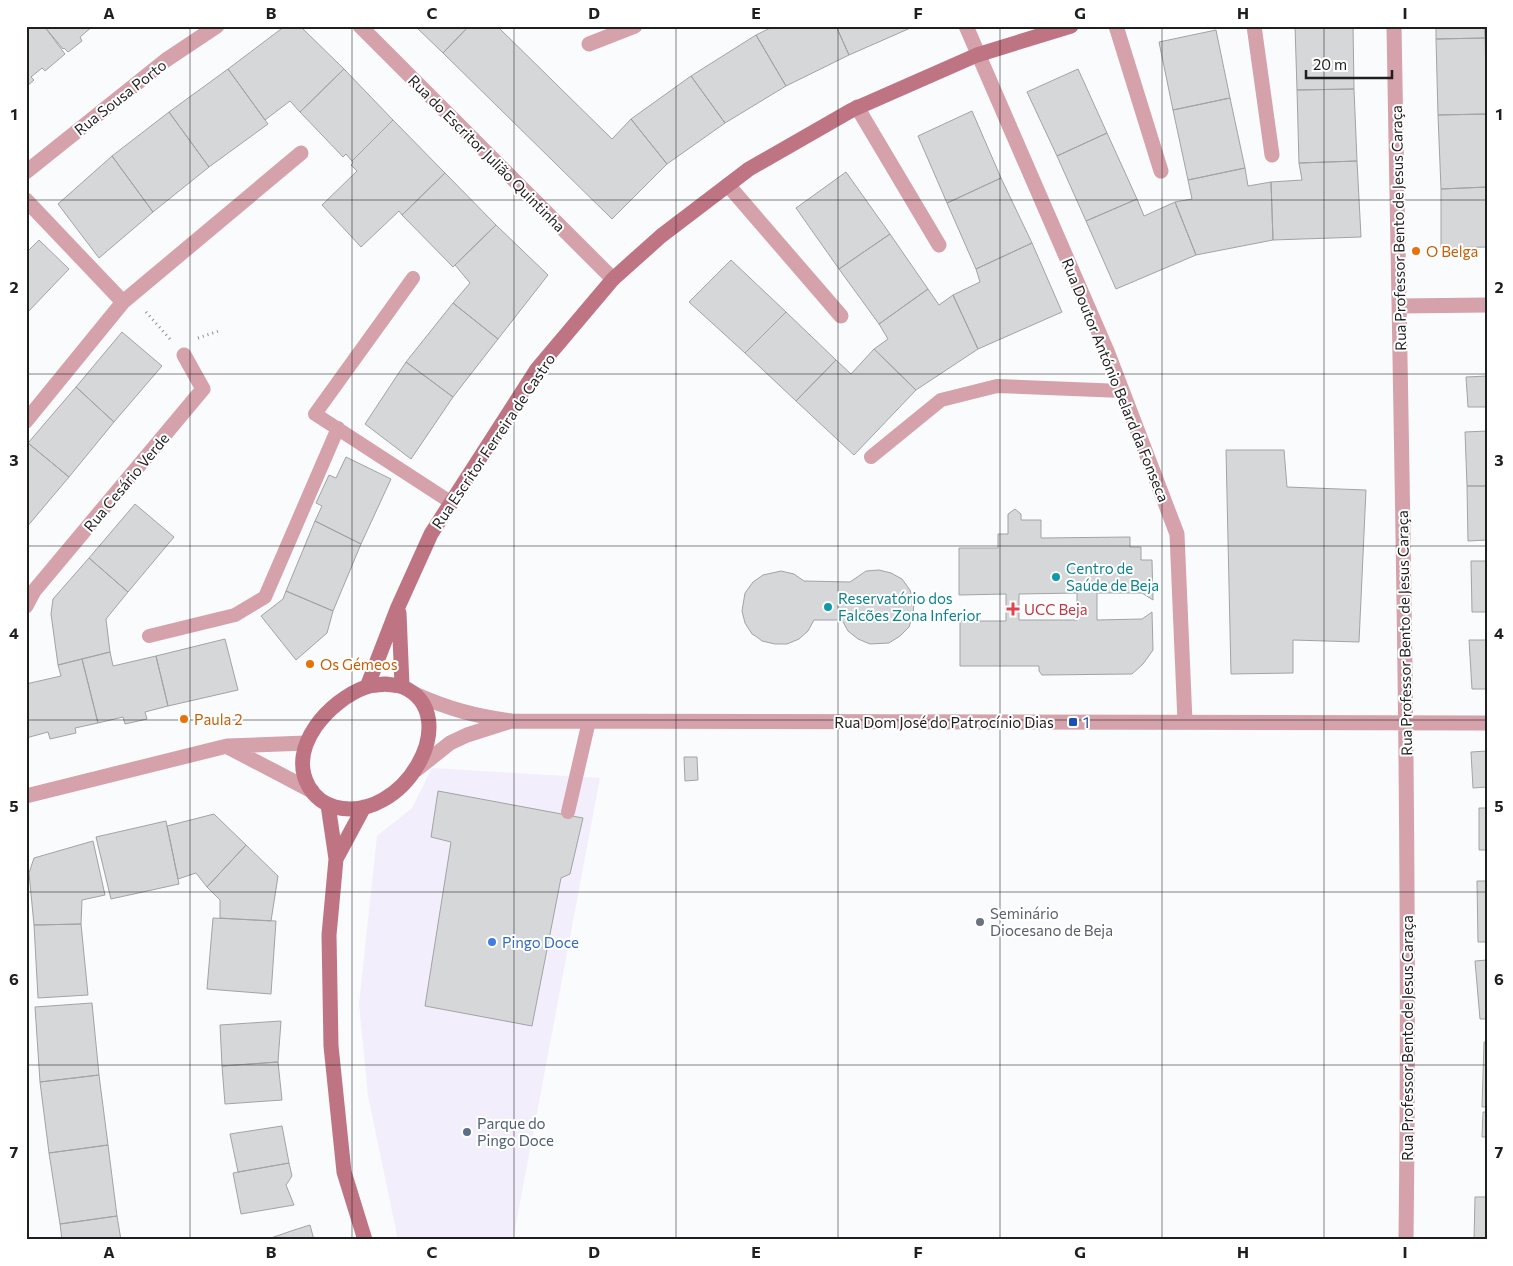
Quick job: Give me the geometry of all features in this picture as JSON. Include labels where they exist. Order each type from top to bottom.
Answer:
[{"type":"main road","name":"Rua Escritor Ferreira de Castro","points":[[367,687],[398,607],[431,534],[537,369],[613,279],[661,236],[749,169],[857,107],[977,55],[1071,26]]},
{"type":"main road","name":"Rua Escritor Ferreira de Castro","points":[[398,607],[402,686]]},
{"type":"main road","points":[[385,684],[402,686],[415,694],[423,703],[427,715],[429,733],[425,752],[416,770],[402,787],[388,798],[364,807],[346,810],[328,805],[312,791],[305,779],[302,761],[306,743],[315,727],[340,702],[367,687],[385,684]]},
{"type":"main road","points":[[328,805],[336,858],[329,935],[331,1046],[344,1172],[365,1240]]},
{"type":"main road","points":[[336,858],[364,807]]},
{"type":"street","name":"Rua Sousa Porto","points":[[26,172],[166,60],[217,26]]},
{"type":"street","name":"Rua do Escritor Julião Quintinha","points":[[360,26],[613,279]]},
{"type":"street","points":[[589,44],[635,26]]},
{"type":"street","name":"Rua Doutor António Belard da Fonseca","points":[[966,26],[1107,351],[1177,534],[1185,722]]},
{"type":"street","points":[[1116,26],[1161,171]]},
{"type":"street","points":[[1254,26],[1272,155]]},
{"type":"street","name":"Rua Professor Bento de Jesus Caraça","points":[[1394,26],[1406,722],[1408,1063],[1406,1240]]},
{"type":"street","points":[[857,107],[939,245]]},
{"type":"street","points":[[26,421],[123,302],[301,153]]},
{"type":"street","points":[[728,185],[841,316]]},
{"type":"street","points":[[26,200],[123,302]]},
{"type":"street","points":[[1399,306],[1487,305]]},
{"type":"street","name":"Rua Cesário Verde","points":[[26,606],[34,591],[203,390],[184,355]]},
{"type":"street","name":"Rua Dom José do Patrocínio Dias","points":[[415,694],[447,708],[468,714],[512,721],[1487,723]]},
{"type":"street","name":"Rua Dom José do Patrocínio Dias","points":[[416,770],[450,743],[466,735],[512,721]]},
{"type":"street","points":[[26,796],[226,746],[306,743]]},
{"type":"street","points":[[226,746],[312,791]]},
{"type":"lane","points":[[413,278],[315,414],[452,502]]},
{"type":"lane","points":[[871,457],[941,400],[997,386],[1122,391]]},
{"type":"lane","points":[[149,636],[235,615],[265,597],[338,428]]},
{"type":"lane","points":[[568,812],[589,721]]},
{"type":"path","points":[[123,302],[148,313],[184,355],[199,338],[219,331]]},
{"type":"shaded area","name":"Pingo Doce","points":[[432,768],[600,778],[513,1240],[398,1240],[368,1096],[359,1004],[377,836],[412,808]]},
{"type":"building","points":[[26,26],[44,26],[65,54],[45,71],[42,68],[31,77],[34,80],[26,87]]},
{"type":"building","points":[[44,26],[93,26],[80,37],[82,41],[68,52],[63,49]]},
{"type":"building","points":[[285,26],[300,26],[344,69],[300,112],[290,101],[265,120],[228,69]]},
{"type":"building","points":[[415,26],[469,26],[443,53]]},
{"type":"building","points":[[469,26],[497,26],[612,139],[631,119],[667,164],[612,219],[443,53]]},
{"type":"building","points":[[774,26],[836,26],[849,55],[786,86],[756,35]]},
{"type":"building","points":[[836,26],[915,26],[849,55]]},
{"type":"building","points":[[1295,26],[1353,26],[1354,89],[1297,90]]},
{"type":"building","points":[[1436,26],[1484,26],[1485,38],[1436,39]]},
{"type":"building","points":[[1216,30],[1230,98],[1173,110],[1159,42]]},
{"type":"building","points":[[756,35],[786,86],[725,123],[691,76]]},
{"type":"building","points":[[1485,38],[1487,114],[1438,115],[1436,39]]},
{"type":"building","points":[[228,69],[268,124],[209,167],[169,112]]},
{"type":"building","points":[[344,69],[393,120],[352,161],[346,154],[343,157],[300,112]]},
{"type":"building","points":[[1078,69],[1107,133],[1057,156],[1027,92]]},
{"type":"building","points":[[691,76],[725,123],[667,164],[631,119]]},
{"type":"building","points":[[1354,89],[1357,161],[1299,163],[1297,90]]},
{"type":"building","points":[[1230,98],[1245,168],[1188,180],[1173,110]]},
{"type":"building","points":[[972,111],[1001,178],[947,203],[918,136]]},
{"type":"building","points":[[169,112],[209,167],[153,212],[112,156]]},
{"type":"building","points":[[1487,114],[1487,187],[1441,189],[1438,115]]},
{"type":"building","points":[[393,120],[445,173],[402,215],[399,211],[361,247],[322,205],[357,171],[351,165],[352,161]]},
{"type":"building","points":[[1107,133],[1137,199],[1086,221],[1057,156]]},
{"type":"building","points":[[112,156],[153,212],[99,258],[58,204]]},
{"type":"building","points":[[1357,161],[1361,237],[1273,240],[1271,182],[1302,180],[1299,163]]},
{"type":"building","points":[[1245,168],[1248,186],[1271,182],[1273,240],[1196,255],[1175,202],[1192,199],[1188,180]]},
{"type":"building","points":[[846,172],[890,234],[839,269],[796,208]]},
{"type":"building","points":[[445,173],[496,225],[453,267],[402,215]]},
{"type":"building","points":[[1001,178],[1032,243],[976,269],[947,203]]},
{"type":"building","points":[[1487,187],[1487,247],[1441,248],[1441,189]]},
{"type":"building","points":[[1137,199],[1144,216],[1175,202],[1196,255],[1116,289],[1086,221]]},
{"type":"building","points":[[496,225],[548,275],[498,339],[453,303],[470,283],[455,265]]},
{"type":"building","points":[[890,234],[928,289],[879,324],[839,269]]},
{"type":"building","points":[[39,240],[69,269],[26,314],[26,253]]},
{"type":"building","points":[[1032,243],[1062,312],[978,349],[953,295],[980,282],[976,269]]},
{"type":"building","points":[[731,260],[786,312],[745,353],[689,302]]},
{"type":"building","points":[[928,289],[939,305],[953,295],[978,349],[916,390],[874,349],[888,339],[879,324]]},
{"type":"building","points":[[453,303],[498,339],[453,397],[406,362]]},
{"type":"building","points":[[786,312],[836,360],[796,401],[745,353]]},
{"type":"building","points":[[122,332],[162,366],[114,422],[76,387]]},
{"type":"building","points":[[874,349],[916,390],[854,455],[796,401],[836,360],[851,374]]},
{"type":"building","points":[[406,362],[453,397],[411,459],[365,424]]},
{"type":"building","points":[[1487,376],[1487,407],[1468,407],[1466,377]]},
{"type":"building","points":[[76,387],[114,422],[69,477],[28,443]]},
{"type":"building","points":[[1487,431],[1487,486],[1467,486],[1465,432]]},
{"type":"building","points":[[28,443],[69,477],[26,528],[26,445]]},
{"type":"building","points":[[1226,450],[1284,450],[1287,487],[1366,490],[1359,642],[1293,640],[1293,673],[1231,674]]},
{"type":"building","points":[[346,457],[391,479],[361,544],[315,521],[322,506],[316,503],[329,475],[336,478]]},
{"type":"building","points":[[1467,486],[1487,486],[1487,540],[1468,541]]},
{"type":"building","points":[[135,504],[174,537],[128,592],[89,558]]},
{"type":"building","name":"Centro de Saúde de Beja","points":[[1015,509],[1021,514],[1021,520],[1041,520],[1041,538],[1130,537],[1130,547],[1141,547],[1141,560],[1152,560],[1153,600],[1142,593],[1097,593],[1097,620],[1142,619],[1152,612],[1153,650],[1143,664],[1132,674],[1042,675],[1039,671],[1039,666],[960,666],[960,621],[1006,621],[1006,594],[959,595],[959,548],[998,548],[998,534],[1008,534],[1008,514]],"holes":[[[1077,593],[1077,620],[1019,620],[1019,594]]]},
{"type":"building","points":[[315,521],[361,544],[333,611],[286,591]]},
{"type":"building","points":[[89,558],[128,592],[106,619],[110,652],[58,665],[51,614],[53,599]]},
{"type":"building","points":[[1471,561],[1487,561],[1487,612],[1472,612]]},
{"type":"building","name":"Reservatório dos Falcões Zona Inferior","points":[[879,570],[891,573],[902,579],[910,590],[914,602],[913,615],[909,627],[889,643],[870,644],[858,639],[848,631],[842,620],[814,620],[808,631],[799,639],[787,644],[775,644],[762,641],[752,634],[745,623],[742,611],[745,593],[753,582],[763,575],[781,571],[794,574],[804,581],[850,582],[866,571]]},
{"type":"building","points":[[286,591],[333,611],[327,633],[296,660],[261,616],[283,599]]},
{"type":"building","points":[[225,639],[238,690],[168,706],[156,656]]},
{"type":"building","points":[[1469,640],[1487,640],[1487,689],[1472,689]]},
{"type":"building","points":[[110,652],[113,666],[156,656],[168,706],[145,712],[147,719],[125,724],[123,717],[98,723],[82,659]]},
{"type":"building","points":[[82,659],[98,723],[75,728],[76,733],[50,739],[48,732],[26,738],[26,684],[61,676],[58,665]]},
{"type":"building","points":[[1487,751],[1487,787],[1473,788],[1471,752]]},
{"type":"building","points":[[684,757],[697,757],[698,780],[685,781]]},
{"type":"building","name":"Pingo Doce","points":[[438,791],[583,818],[570,874],[561,878],[532,1026],[425,1006],[451,842],[431,837]]},
{"type":"building","points":[[1479,808],[1487,808],[1487,850],[1479,850]]},
{"type":"building","points":[[214,814],[246,845],[207,887],[196,873],[178,879],[167,826]]},
{"type":"building","points":[[166,821],[179,884],[111,899],[96,837]]},
{"type":"building","points":[[93,841],[105,895],[82,900],[81,924],[34,925],[29,873],[34,858]]},
{"type":"building","points":[[246,845],[278,876],[271,921],[220,918],[220,900],[207,887]]},
{"type":"building","points":[[1477,881],[1487,881],[1487,942],[1478,942]]},
{"type":"building","points":[[213,918],[276,921],[271,994],[207,989]]},
{"type":"building","points":[[81,924],[88,995],[38,998],[34,925]]},
{"type":"building","points":[[1487,960],[1487,1019],[1480,1019],[1475,961]]},
{"type":"building","points":[[92,1003],[99,1075],[40,1082],[35,1007]]},
{"type":"building","points":[[281,1021],[278,1062],[222,1066],[220,1025]]},
{"type":"building","points":[[1484,1042],[1487,1042],[1487,1107],[1482,1107]]},
{"type":"building","points":[[278,1062],[282,1100],[225,1104],[222,1066]]},
{"type":"building","points":[[99,1075],[108,1145],[49,1153],[40,1082]]},
{"type":"building","points":[[1483,1112],[1487,1112],[1487,1137],[1482,1137]]},
{"type":"building","points":[[282,1126],[289,1163],[238,1172],[230,1134]]},
{"type":"building","points":[[108,1145],[117,1216],[60,1224],[49,1153]]},
{"type":"building","points":[[289,1163],[292,1176],[286,1185],[294,1205],[241,1214],[233,1173]]},
{"type":"building","points":[[1475,1197],[1487,1197],[1487,1240],[1474,1240]]},
{"type":"building","points":[[117,1216],[121,1240],[62,1240],[60,1224]]},
{"type":"building","points":[[310,1225],[314,1240],[265,1240],[294,1230]]},
{"type":"place","name":"O Belga","points":[[1416,251]]},
{"type":"place","name":"Centro de Saúde de Beja","points":[[1056,577]]},
{"type":"place","name":"Reservatório dos Falcões Zona Inferior","points":[[828,607]]},
{"type":"place","name":"UCC Beja","points":[[1013,609]]},
{"type":"place","name":"Os Gémeos","points":[[310,664]]},
{"type":"place","name":"Paula 2","points":[[184,719]]},
{"type":"place","name":"1","points":[[1073,722]]},
{"type":"place","name":"Seminário Diocesano de Beja","points":[[980,922]]},
{"type":"place","name":"Pingo Doce","points":[[492,942]]},
{"type":"place","name":"Parque do Pingo Doce","points":[[467,1132]]}]
